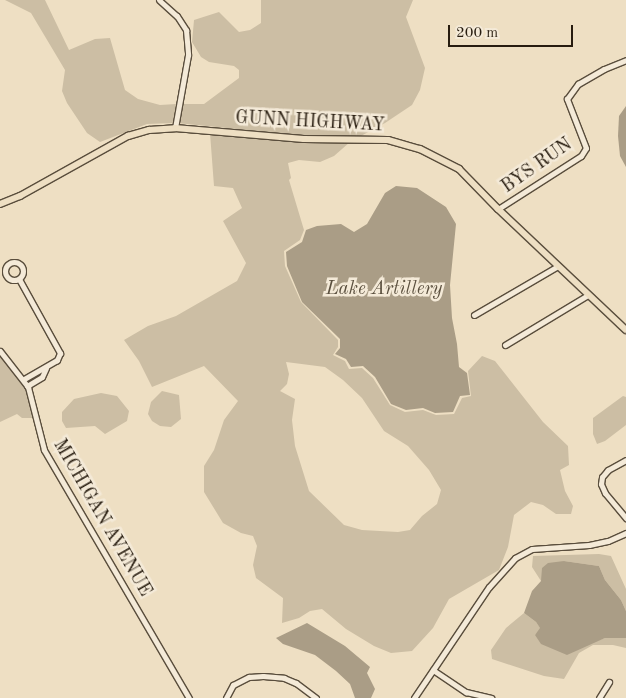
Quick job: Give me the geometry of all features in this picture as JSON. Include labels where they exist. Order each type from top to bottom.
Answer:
[{"type":"main road","name":"GUNN HIGHWAY","points":[[0,204],[20,196],[128,136],[149,130],[175,128],[304,139],[388,140],[420,149],[459,169],[498,209],[626,330]]},
{"type":"street","points":[[159,0],[177,16],[186,30],[188,55],[175,128]]},
{"type":"street","name":"BYS RUN","points":[[498,209],[581,156],[586,148],[567,99],[578,84],[604,69],[626,60]]},
{"type":"street","points":[[474,315],[558,266]]},
{"type":"street","points":[[19,279],[60,349],[59,358],[23,380]]},
{"type":"street","points":[[505,345],[588,295]]},
{"type":"street","name":"MICHIGAN AVENUE","points":[[0,351],[27,386],[44,450],[189,698]]},
{"type":"street","points":[[27,386],[42,377],[46,367]]},
{"type":"street","points":[[626,460],[608,470],[602,477],[601,484],[605,493],[626,518]]},
{"type":"street","points":[[414,698],[489,587],[516,558],[532,550],[589,545],[608,541],[626,532]]},
{"type":"street","points":[[433,670],[466,692],[491,698]]},
{"type":"street","points":[[226,698],[233,685],[249,677],[263,676],[284,678],[296,683],[316,698]]},
{"type":"street","points":[[600,698],[609,682]]},
{"type":"shaded area","points":[[5,0],[45,0],[69,50],[95,39],[110,38],[125,90],[138,99],[160,105],[176,104],[173,123],[147,124],[100,142],[87,133],[67,103],[62,91],[65,70],[31,13]]},
{"type":"shaded area","points":[[261,0],[413,0],[406,17],[425,68],[420,90],[412,105],[359,137],[304,136],[177,123],[181,104],[204,104],[239,78],[239,70],[234,66],[209,62],[201,57],[192,42],[194,20],[219,12],[239,32],[250,30],[261,23]]},
{"type":"shaded area","points":[[210,133],[350,142],[334,156],[320,162],[299,160],[288,163],[291,178],[289,180],[304,230],[300,240],[284,251],[285,266],[301,302],[338,340],[338,347],[333,355],[345,361],[349,369],[362,368],[373,378],[390,405],[405,412],[423,410],[436,415],[454,414],[462,398],[471,396],[468,371],[482,356],[495,361],[543,422],[568,446],[569,465],[560,470],[565,491],[573,506],[571,514],[556,514],[543,505],[531,502],[514,515],[508,547],[499,570],[449,599],[433,628],[412,651],[391,653],[374,646],[346,629],[322,609],[310,611],[299,618],[282,623],[283,598],[256,578],[253,565],[257,546],[253,536],[241,533],[223,523],[204,492],[204,466],[214,450],[224,420],[238,401],[204,366],[152,387],[139,361],[124,340],[148,326],[176,316],[237,281],[246,263],[223,221],[242,208],[233,188],[214,186]],"holes":[[[286,362],[325,367],[343,380],[362,398],[384,431],[408,446],[429,470],[441,490],[437,504],[422,516],[410,530],[398,532],[362,530],[344,525],[309,491],[295,446],[292,420],[295,399],[280,391],[287,384],[289,374]]]},
{"type":"shaded area","points":[[0,354],[21,380],[29,396],[33,418],[22,418],[17,414],[0,422]]},
{"type":"shaded area","points":[[162,391],[179,395],[181,419],[171,427],[160,426],[152,421],[148,414],[151,402]]},
{"type":"shaded area","points":[[101,393],[117,396],[129,411],[127,421],[105,434],[95,426],[66,428],[62,421],[62,412],[74,399]]},
{"type":"shaded area","points":[[623,396],[626,397],[626,425],[605,441],[597,444],[593,434],[593,418]]},
{"type":"shaded area","points":[[599,554],[611,556],[626,589],[626,611],[621,600],[605,580],[599,566],[564,561],[541,581],[532,567],[533,556]]},
{"type":"shaded area","points":[[524,613],[536,622],[541,629],[535,635],[582,646],[605,638],[626,638],[626,648],[613,645],[593,645],[579,653],[564,679],[544,676],[492,659],[491,650],[506,628]]},
{"type":"water","points":[[626,106],[626,167],[620,156],[618,136],[619,116]]},
{"type":"water","name":"Lake Artillery","points":[[396,186],[417,188],[446,207],[456,224],[450,285],[452,318],[459,367],[467,373],[470,395],[460,396],[453,412],[435,413],[423,408],[406,410],[391,404],[375,377],[363,366],[351,367],[346,359],[335,354],[340,348],[340,339],[302,302],[287,266],[286,252],[302,242],[306,230],[317,226],[341,224],[354,232],[367,224],[385,193]]},
{"type":"water","points":[[564,561],[599,566],[605,580],[621,600],[626,611],[626,638],[605,638],[567,655],[541,644],[535,635],[540,628],[536,622],[524,613],[532,591],[541,581],[542,568],[548,563]]},
{"type":"water","points":[[307,623],[345,646],[370,667],[367,673],[375,689],[371,698],[355,698],[350,684],[315,655],[283,644],[276,638]]}]
